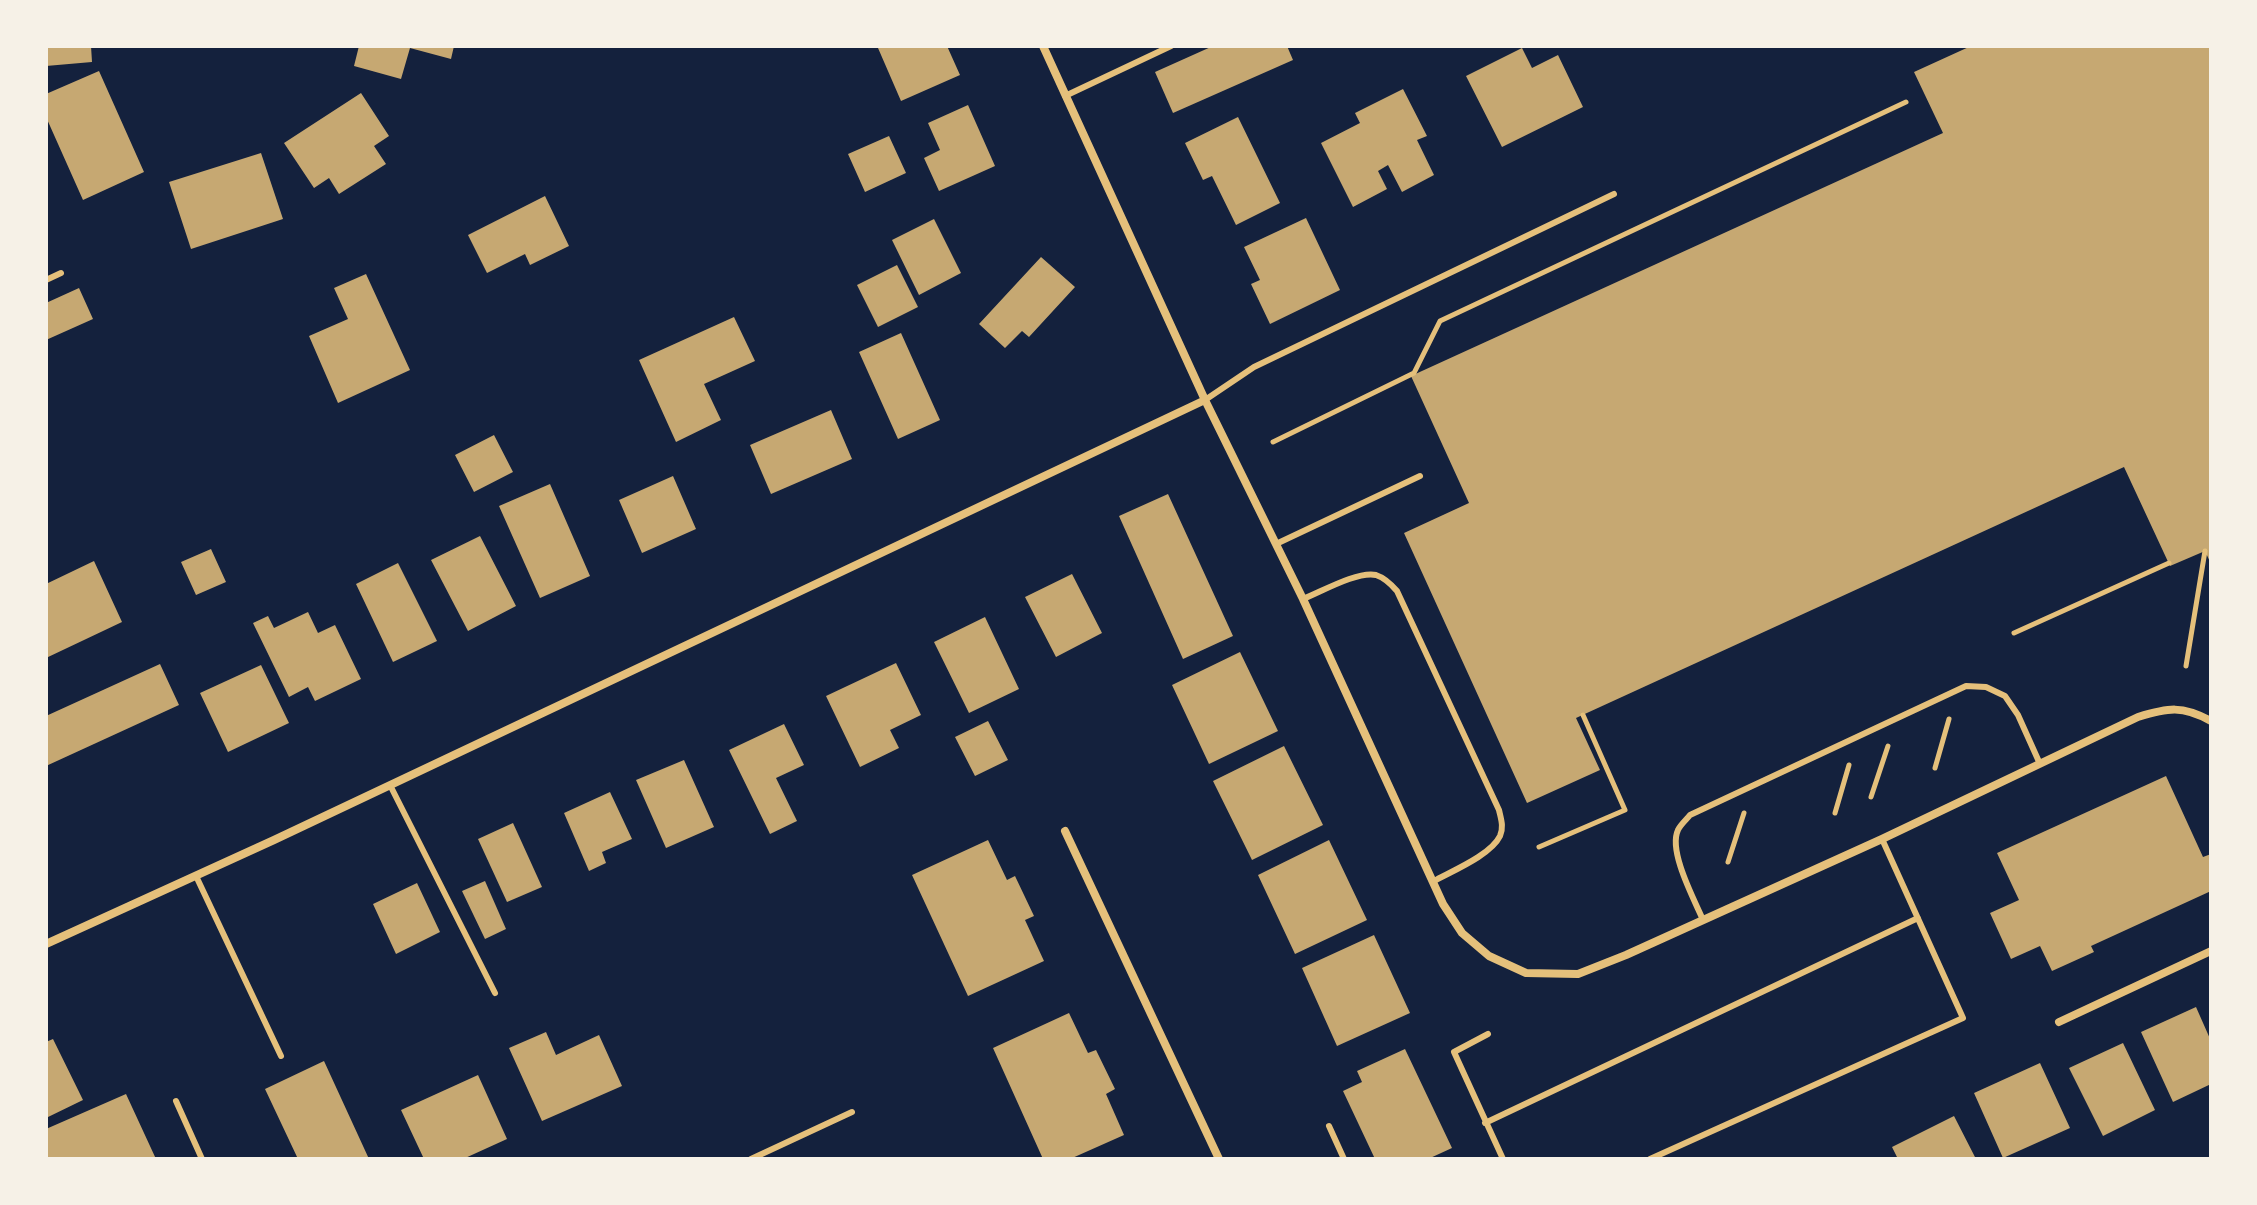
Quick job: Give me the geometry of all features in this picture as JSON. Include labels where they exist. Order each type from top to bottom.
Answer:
[{"type":"street","points":[[1043,46],[1205,400],[1303,599],[1443,904],[1462,933],[1489,956],[1526,973],[1578,974],[1882,839],[2138,717],[2166,708],[2195,712],[2211,721]]},
{"type":"street","points":[[46,944],[1205,400]]},
{"type":"street","points":[[1065,831],[1219,1159]]},
{"type":"street","points":[[2059,1022],[2211,951]]},
{"type":"lane","points":[[1065,96],[1171,46]]},
{"type":"lane","points":[[1205,400],[1254,367],[1614,194]]},
{"type":"lane","points":[[46,280],[61,273]]},
{"type":"lane","points":[[1276,544],[1420,476]]},
{"type":"lane","points":[[1303,599],[1363,575],[1375,575],[1397,591],[1486,782],[1499,810],[1502,824],[1499,837],[1488,850],[1434,881]]},
{"type":"lane","points":[[1703,920],[1676,853],[1677,830],[1690,815],[1966,686],[1986,687],[2005,696],[2018,715],[2040,764]]},
{"type":"lane","points":[[390,785],[495,993]]},
{"type":"lane","points":[[1650,1159],[1963,1018],[1882,839]]},
{"type":"lane","points":[[196,876],[281,1056]]},
{"type":"lane","points":[[1485,1123],[1918,918]]},
{"type":"lane","points":[[1488,1034],[1454,1052],[1503,1159]]},
{"type":"lane","points":[[176,1101],[202,1159]]},
{"type":"lane","points":[[751,1159],[852,1112]]},
{"type":"lane","points":[[1329,1126],[1344,1159]]},
{"type":"path","points":[[1273,442],[1414,373],[1440,321],[1906,102]]},
{"type":"path","points":[[2186,666],[2205,551]]},
{"type":"path","points":[[2014,633],[2169,563]]},
{"type":"path","points":[[1935,768],[1956,691]]},
{"type":"path","points":[[1539,847],[1625,810],[1583,715]]},
{"type":"path","points":[[1871,797],[1897,718]]},
{"type":"path","points":[[1835,813],[1856,737]]},
{"type":"path","points":[[1728,862],[1754,785]]},
{"type":"building","points":[[46,46],[91,46],[92,62],[46,66]]},
{"type":"building","points":[[359,46],[454,46],[451,59],[410,48],[401,79],[354,66]]},
{"type":"building","points":[[947,46],[960,75],[901,101],[878,48]]},
{"type":"building","points":[[1213,46],[1287,46],[1293,60],[1173,113],[1155,72]]},
{"type":"building","points":[[1971,46],[2211,46],[2211,564],[2205,551],[2170,566],[2124,467],[1576,718],[1600,770],[1527,803],[1404,533],[1469,503],[1411,376],[1943,133],[1914,72]]},
{"type":"building","points":[[1522,48],[1532,68],[1558,55],[1583,107],[1502,147],[1466,76]]},
{"type":"building","points":[[99,71],[144,172],[83,200],[46,117],[46,94]]},
{"type":"building","points":[[1403,89],[1427,136],[1417,140],[1434,175],[1402,192],[1388,165],[1378,171],[1387,189],[1353,207],[1321,143],[1360,123],[1355,113]]},
{"type":"building","points":[[361,93],[389,136],[374,146],[386,164],[339,194],[329,178],[314,188],[284,143]]},
{"type":"building","points":[[968,105],[995,166],[939,191],[924,158],[940,150],[928,123]]},
{"type":"building","points":[[1238,117],[1280,203],[1236,225],[1212,176],[1203,180],[1185,143]]},
{"type":"building","points":[[889,136],[906,173],[865,192],[848,154]]},
{"type":"building","points":[[261,153],[283,219],[191,249],[169,182]]},
{"type":"building","points":[[545,196],[569,246],[530,265],[525,254],[487,273],[468,235]]},
{"type":"building","points":[[1306,218],[1340,290],[1270,324],[1251,284],[1260,280],[1244,247]]},
{"type":"building","points":[[934,219],[961,273],[919,295],[892,240]]},
{"type":"building","points":[[1041,257],[1075,287],[1029,337],[1022,331],[1005,348],[979,324]]},
{"type":"building","points":[[897,265],[918,307],[878,327],[857,285]]},
{"type":"building","points":[[366,274],[410,370],[338,403],[309,336],[348,319],[334,288]]},
{"type":"building","points":[[79,288],[93,319],[46,340],[46,303]]},
{"type":"building","points":[[734,317],[755,361],[704,384],[721,420],[676,442],[639,360]]},
{"type":"building","points":[[901,333],[940,420],[898,439],[859,352]]},
{"type":"building","points":[[831,410],[852,459],[771,494],[750,445]]},
{"type":"building","points":[[494,435],[513,472],[474,492],[455,455]]},
{"type":"building","points":[[673,476],[696,529],[642,553],[619,500]]},
{"type":"building","points":[[550,484],[590,576],[540,598],[499,506]]},
{"type":"building","points":[[1168,494],[1233,636],[1183,659],[1119,516]]},
{"type":"building","points":[[480,536],[516,606],[468,631],[431,560]]},
{"type":"building","points":[[211,549],[226,582],[196,595],[181,562]]},
{"type":"building","points":[[94,561],[122,622],[46,658],[46,584]]},
{"type":"building","points":[[398,563],[437,641],[393,662],[356,584]]},
{"type":"building","points":[[1072,574],[1102,633],[1056,657],[1025,597]]},
{"type":"building","points":[[308,612],[318,633],[335,625],[361,679],[315,701],[308,687],[289,697],[253,623],[268,616],[274,628]]},
{"type":"building","points":[[985,617],[1019,689],[969,713],[934,642]]},
{"type":"building","points":[[1240,652],[1278,731],[1209,764],[1172,685]]},
{"type":"building","points":[[896,663],[921,715],[890,730],[899,748],[860,767],[826,696]]},
{"type":"building","points":[[160,664],[179,705],[46,766],[46,716]]},
{"type":"building","points":[[261,665],[289,723],[228,752],[200,693]]},
{"type":"building","points":[[988,721],[1008,760],[975,776],[955,737]]},
{"type":"building","points":[[784,724],[804,765],[776,778],[797,821],[770,834],[729,750]]},
{"type":"building","points":[[1284,746],[1323,825],[1252,860],[1213,781]]},
{"type":"building","points":[[684,760],[714,827],[666,848],[636,780]]},
{"type":"building","points":[[2166,776],[2203,857],[2211,854],[2211,891],[2091,946],[2094,952],[2052,971],[2040,946],[2011,959],[1990,913],[2019,900],[1997,853]]},
{"type":"building","points":[[610,792],[632,839],[602,852],[606,863],[589,871],[564,813]]},
{"type":"building","points":[[513,823],[542,887],[507,902],[478,839]]},
{"type":"building","points":[[988,840],[1007,880],[1015,876],[1034,916],[1025,920],[1044,961],[968,996],[912,875]]},
{"type":"building","points":[[1329,840],[1367,920],[1295,954],[1258,875]]},
{"type":"building","points":[[485,881],[506,929],[485,939],[462,891]]},
{"type":"building","points":[[417,883],[440,932],[396,954],[373,904]]},
{"type":"building","points":[[1374,935],[1410,1013],[1337,1046],[1302,968]]},
{"type":"building","points":[[2196,1007],[2211,1041],[2211,1084],[2173,1102],[2141,1032]]},
{"type":"building","points":[[1069,1013],[1088,1053],[1096,1050],[1115,1089],[1106,1094],[1124,1135],[1070,1159],[1043,1159],[993,1048]]},
{"type":"building","points":[[546,1032],[556,1055],[599,1035],[622,1086],[542,1121],[509,1048]]},
{"type":"building","points":[[53,1039],[83,1100],[46,1118],[46,1042]]},
{"type":"building","points":[[2123,1043],[2155,1110],[2103,1136],[2069,1068]]},
{"type":"building","points":[[1405,1049],[1452,1148],[1428,1159],[1375,1159],[1343,1091],[1362,1082],[1357,1071]]},
{"type":"building","points":[[324,1061],[369,1159],[298,1159],[265,1089]]},
{"type":"building","points":[[2040,1063],[2070,1128],[2003,1158],[1974,1093]]},
{"type":"building","points":[[478,1075],[507,1139],[463,1159],[424,1159],[401,1110]]},
{"type":"building","points":[[126,1094],[156,1159],[46,1159],[46,1129]]},
{"type":"building","points":[[1954,1116],[1976,1159],[1898,1159],[1892,1147]]}]
